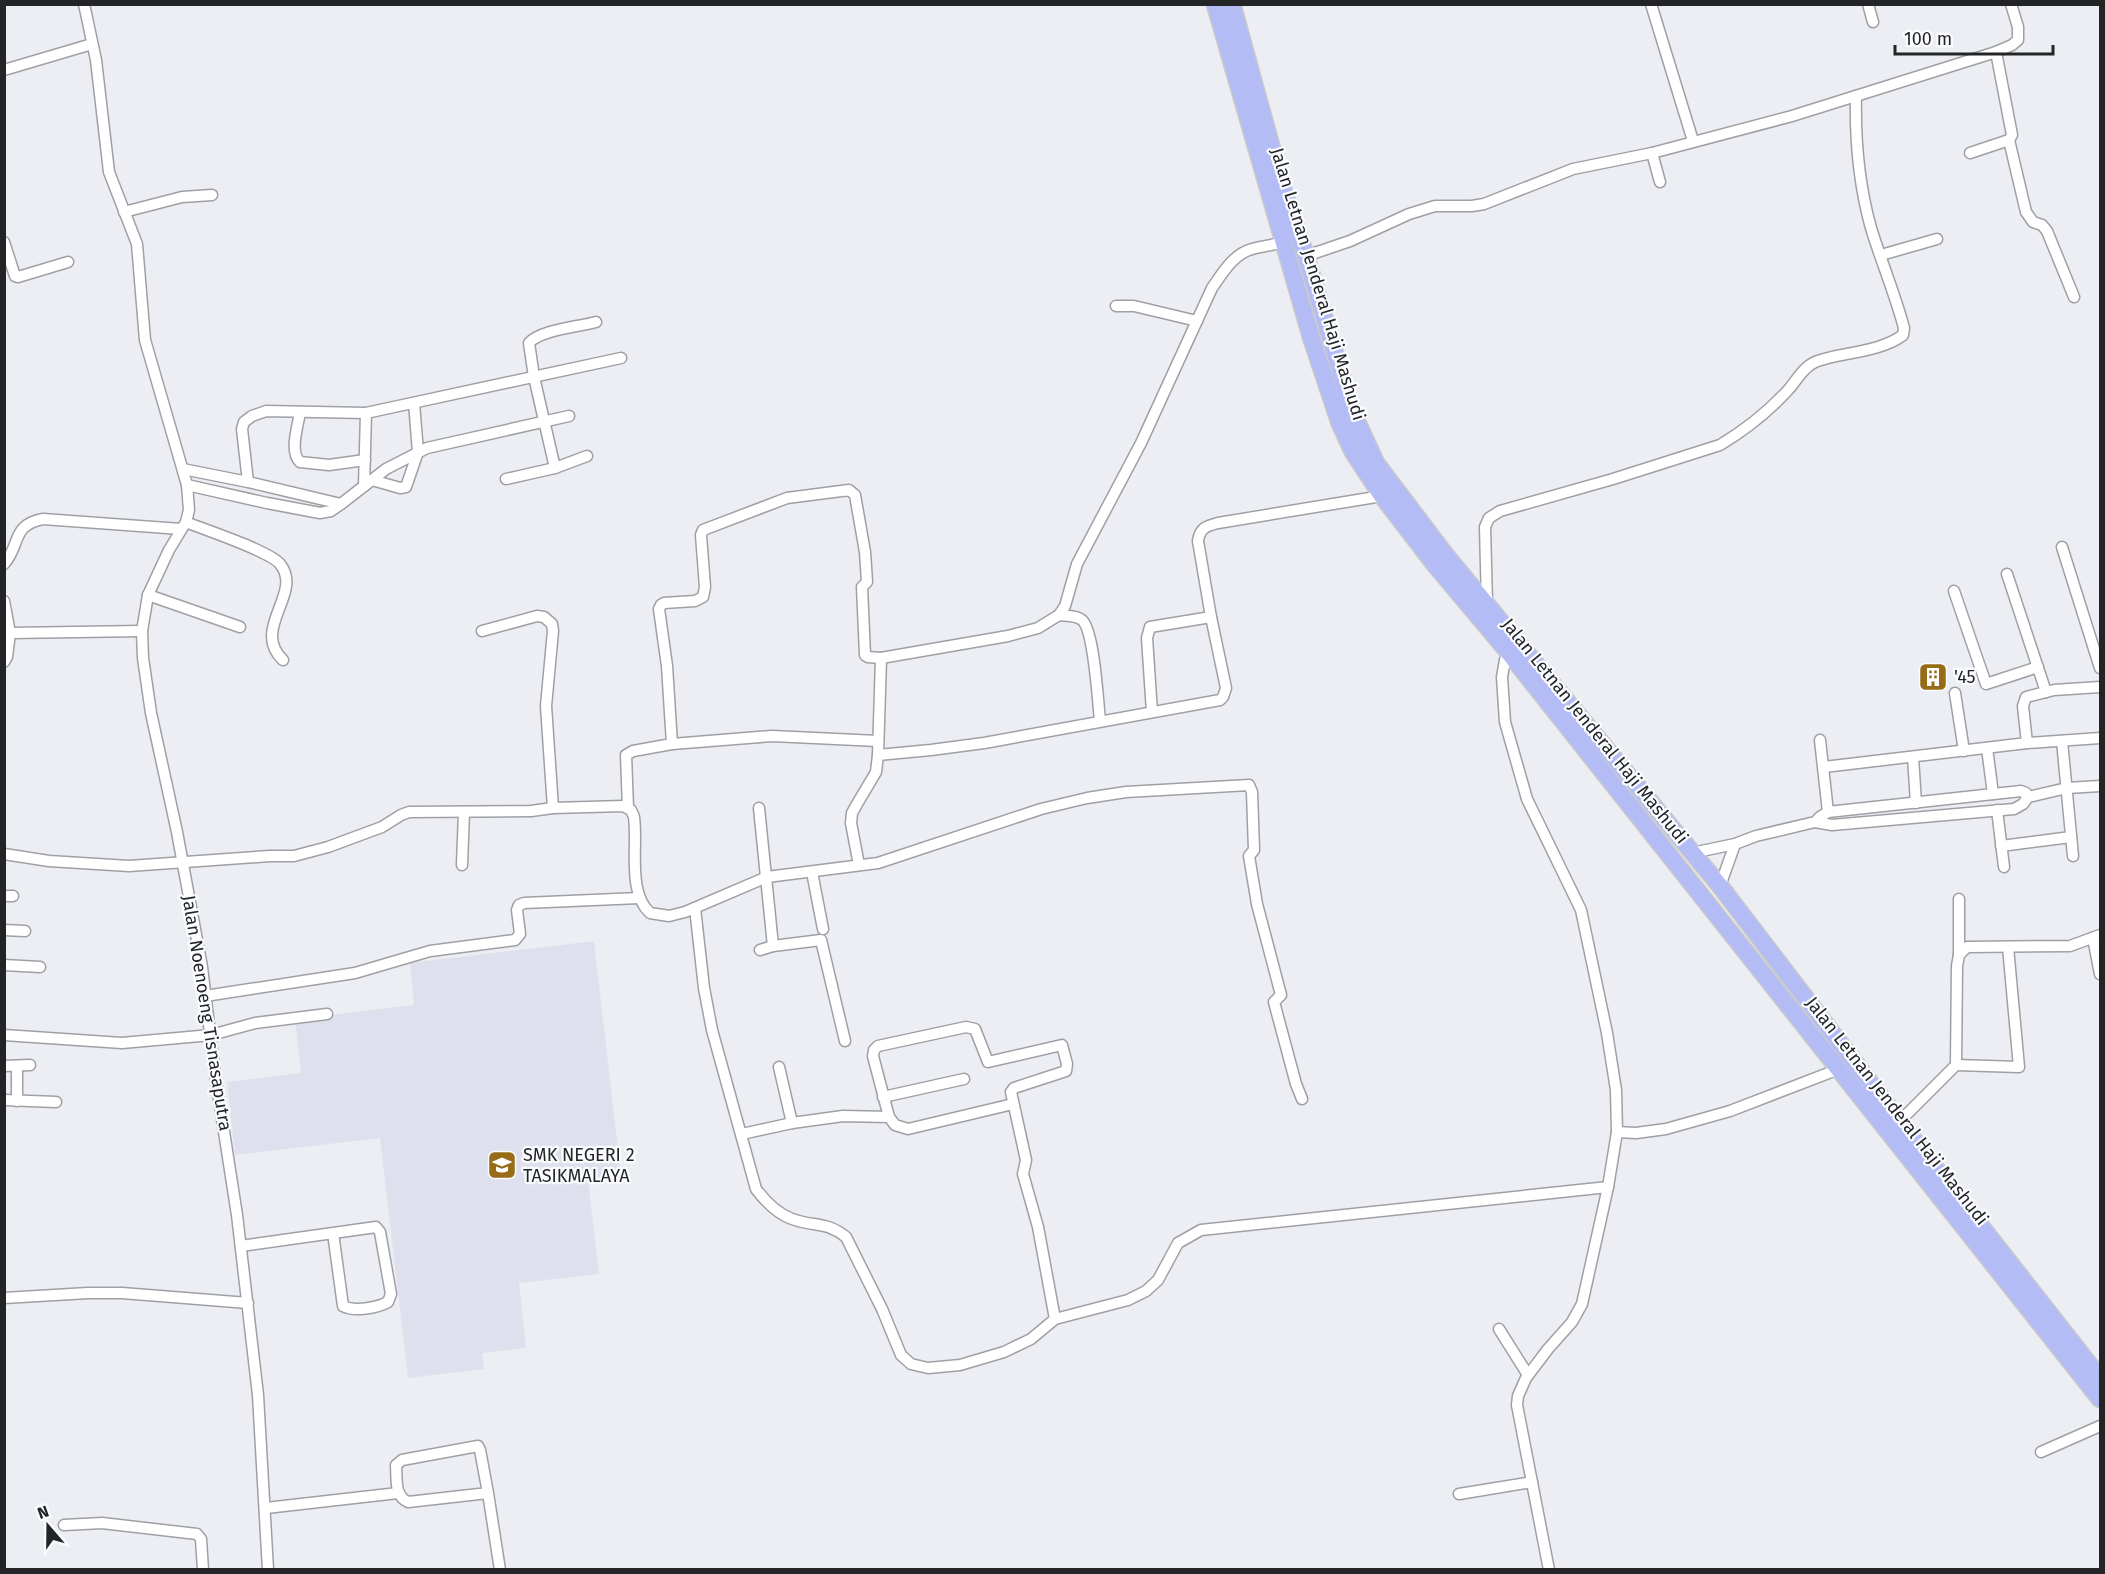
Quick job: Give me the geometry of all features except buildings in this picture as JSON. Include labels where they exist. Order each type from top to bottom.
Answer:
[{"type":"main road","name":"Jalan Letnan Jenderal Haji Mashudi","points":[[1215,4],[1311,337],[1340,424],[1353,452],[1382,496],[1435,565],[1509,653],[2100,1399]]},
{"type":"main road","name":"Jalan Letnan Jenderal Haji Mashudi","points":[[1232,4],[1285,196],[1306,256],[1352,411],[1376,464],[1444,553],[1720,886],[2100,1378]]},
{"type":"main road","points":[[1311,337],[1328,332]]},
{"type":"street","name":"Jalan Noenoeng Tisnasaputra","points":[[84,4],[93,44],[109,172],[137,244],[145,340],[187,484],[189,510],[184,526],[169,550],[148,595],[142,631],[143,658],[151,713],[184,863],[241,1246],[258,1395],[268,1569]]},
{"type":"street","points":[[1651,4],[1693,141]]},
{"type":"street","points":[[1868,4],[1873,22]]},
{"type":"street","points":[[1306,256],[1350,242],[1409,214],[1435,206],[1472,207],[1484,204],[1573,169],[1652,153],[1792,116],[1996,51],[2018,40],[2018,27],[2011,4]]},
{"type":"street","points":[[4,70],[93,44]]},
{"type":"street","points":[[1970,153],[2009,140],[2012,135],[1996,51]]},
{"type":"street","points":[[1488,604],[1485,527],[1492,515],[1720,445],[1735,437],[1762,416],[1814,362],[1872,348],[1900,337],[1904,333],[1871,227],[1861,177],[1855,129],[1856,96]]},
{"type":"street","points":[[2009,140],[2026,212],[2033,222],[2042,225],[2047,231],[2074,297]]},
{"type":"street","points":[[1652,153],[1660,182]]},
{"type":"street","points":[[124,212],[182,197],[212,195]]},
{"type":"street","points":[[1881,255],[1937,238]]},
{"type":"street","points":[[4,242],[15,276],[18,277],[68,262]]},
{"type":"street","points":[[672,744],[667,666],[659,607],[664,603],[695,601],[703,597],[705,587],[701,535],[703,530],[787,498],[849,490],[855,495],[865,552],[867,582],[862,586],[866,655],[868,657],[881,658],[1008,636],[1038,628],[1059,615],[1065,606],[1077,564],[1141,443],[1212,288],[1232,261],[1250,249],[1284,242]]},
{"type":"street","points":[[1116,306],[1134,306],[1197,321]]},
{"type":"street","points":[[555,468],[528,350],[529,343],[533,338],[596,322]]},
{"type":"street","points":[[249,483],[243,429],[244,422],[259,412],[366,413],[621,358]]},
{"type":"street","points":[[368,483],[405,488],[418,452],[414,403]]},
{"type":"street","points":[[300,412],[294,452],[297,460],[329,465],[365,460]]},
{"type":"street","points":[[366,413],[365,460],[368,483]]},
{"type":"street","points":[[187,484],[267,503],[327,512],[386,469],[427,448],[569,416]]},
{"type":"street","points":[[506,479],[555,468],[587,456]]},
{"type":"street","points":[[183,469],[341,504]]},
{"type":"street","points":[[267,503],[269,487]]},
{"type":"street","points":[[294,508],[296,494]]},
{"type":"street","points":[[878,755],[984,742],[1220,700],[1226,688],[1211,617],[1198,541],[1199,534],[1206,526],[1382,496]]},
{"type":"street","points":[[4,564],[21,529],[33,521],[43,519],[184,526],[269,555],[281,565],[286,582],[281,605],[271,631],[273,646],[283,660]]},
{"type":"street","points":[[2062,547],[2100,668]]},
{"type":"street","points":[[2007,574],[2046,692]]},
{"type":"street","points":[[1954,591],[1986,684],[2038,667]]},
{"type":"street","points":[[148,595],[240,627]]},
{"type":"street","points":[[4,602],[10,633],[7,657],[4,662]]},
{"type":"street","points":[[1059,615],[1078,617],[1089,634],[1100,721]]},
{"type":"street","points":[[482,631],[537,616],[544,617],[552,624],[546,706],[553,808]]},
{"type":"street","points":[[1152,712],[1147,639],[1150,627],[1211,617]]},
{"type":"street","points":[[10,633],[142,631]]},
{"type":"street","points":[[1509,653],[1502,676],[1505,722],[1527,799],[1581,910],[1607,1033],[1616,1090],[1617,1132],[1608,1187],[1582,1304],[1578,1314],[1528,1375],[1521,1388],[1517,1406],[1549,1569]]},
{"type":"street","points":[[859,865],[851,824],[852,813],[876,772],[881,658]]},
{"type":"street","points":[[2027,743],[2024,699],[2031,694],[2100,687]]},
{"type":"street","points":[[1955,693],[1964,751]]},
{"type":"street","points":[[878,741],[772,736],[672,744],[628,752],[626,755],[628,808],[634,817],[636,884],[639,898],[650,913],[669,916],[767,878],[878,863],[1041,809],[1087,798],[1126,792],[1249,785],[1252,792],[1254,850],[1249,856],[1257,904],[1281,995],[1274,1002],[1302,1099]]},
{"type":"street","points":[[1824,766],[2027,743],[2100,738]]},
{"type":"street","points":[[1820,740],[1828,812]]},
{"type":"street","points":[[2062,741],[2073,856]]},
{"type":"street","points":[[1987,748],[1993,794]]},
{"type":"street","points":[[1912,757],[1916,803]]},
{"type":"street","points":[[1692,853],[1815,822],[1832,825],[1997,810],[2020,806],[2028,797],[2067,788],[2100,786]]},
{"type":"street","points":[[1815,822],[1828,812],[2021,791],[2028,797]]},
{"type":"street","points":[[4,854],[49,861],[129,866],[294,856],[328,847],[382,827],[409,812],[531,811],[610,806],[628,808]]},
{"type":"street","points":[[759,808],[773,946]]},
{"type":"street","points":[[1997,810],[2004,867]]},
{"type":"street","points":[[462,866],[465,812]]},
{"type":"street","points":[[2001,846],[2071,837]]},
{"type":"street","points":[[1720,886],[1735,844]]},
{"type":"street","points":[[812,872],[823,929]]},
{"type":"street","points":[[205,996],[355,973],[430,951],[515,940],[520,934],[517,910],[519,905],[524,903],[639,898]]},
{"type":"street","points":[[1900,1121],[1956,1065],[1959,899]]},
{"type":"street","points":[[694,908],[712,1030],[756,1189],[762,1198],[792,1219],[836,1228],[846,1237],[882,1309],[901,1355],[911,1364],[928,1368],[960,1365],[1004,1352],[1031,1339],[1055,1319],[1128,1300],[1146,1291],[1158,1280],[1178,1243],[1201,1230],[1608,1187]]},
{"type":"street","points":[[4,930],[25,931]]},
{"type":"street","points":[[1959,955],[1966,947],[2070,946],[2097,937],[2100,974]]},
{"type":"street","points":[[760,950],[818,939],[822,942],[845,1041]]},
{"type":"street","points":[[1956,1065],[2019,1067],[2008,947]]},
{"type":"street","points":[[4,965],[40,967]]},
{"type":"street","points":[[4,1035],[122,1042],[211,1035],[255,1023],[327,1014]]},
{"type":"street","points":[[1013,1104],[908,1129],[896,1125],[889,1117],[883,1097],[873,1056],[874,1050],[885,1043],[973,1027],[977,1032],[986,1059],[991,1062],[1062,1045],[1067,1070],[1012,1089],[1013,1104],[1026,1160],[1023,1174],[1038,1227],[1055,1319]]},
{"type":"street","points":[[4,1066],[30,1065]]},
{"type":"street","points":[[16,1066],[17,1101]]},
{"type":"street","points":[[779,1066],[792,1123]]},
{"type":"street","points":[[1617,1132],[1643,1133],[1666,1129],[1730,1111],[1839,1069]]},
{"type":"street","points":[[883,1097],[964,1079]]},
{"type":"street","points":[[4,1100],[56,1102]]},
{"type":"street","points":[[742,1134],[792,1123],[843,1116],[889,1117]]},
{"type":"street","points":[[241,1246],[333,1233],[376,1227],[380,1230],[391,1294],[388,1302],[380,1306],[352,1309],[343,1306],[333,1233]]},
{"type":"street","points":[[4,1298],[122,1293],[248,1303]]},
{"type":"street","points":[[1499,1329],[1528,1375]]},
{"type":"street","points":[[2041,1452],[2100,1426]]},
{"type":"street","points":[[488,1493],[408,1502],[401,1499],[398,1493],[396,1464],[399,1461],[478,1446],[488,1493],[500,1569]]},
{"type":"street","points":[[1459,1494],[1532,1482]]},
{"type":"street","points":[[266,1508],[398,1493]]},
{"type":"street","points":[[64,1526],[102,1523],[197,1534],[201,1539],[203,1569]]},
{"type":"shaded area","name":"SMK NEGERI 2 TASIKMALAYA","points":[[594,941],[621,1176],[588,1180],[599,1274],[519,1283],[526,1348],[482,1353],[484,1369],[408,1378],[380,1138],[235,1155],[227,1082],[301,1073],[295,1019],[414,1005],[410,963]]},
{"type":"place","name":"'45","points":[[1933,677]]},
{"type":"place","name":"SMK NEGERI 2 TASIKMALAYA","points":[[502,1165]]}]
